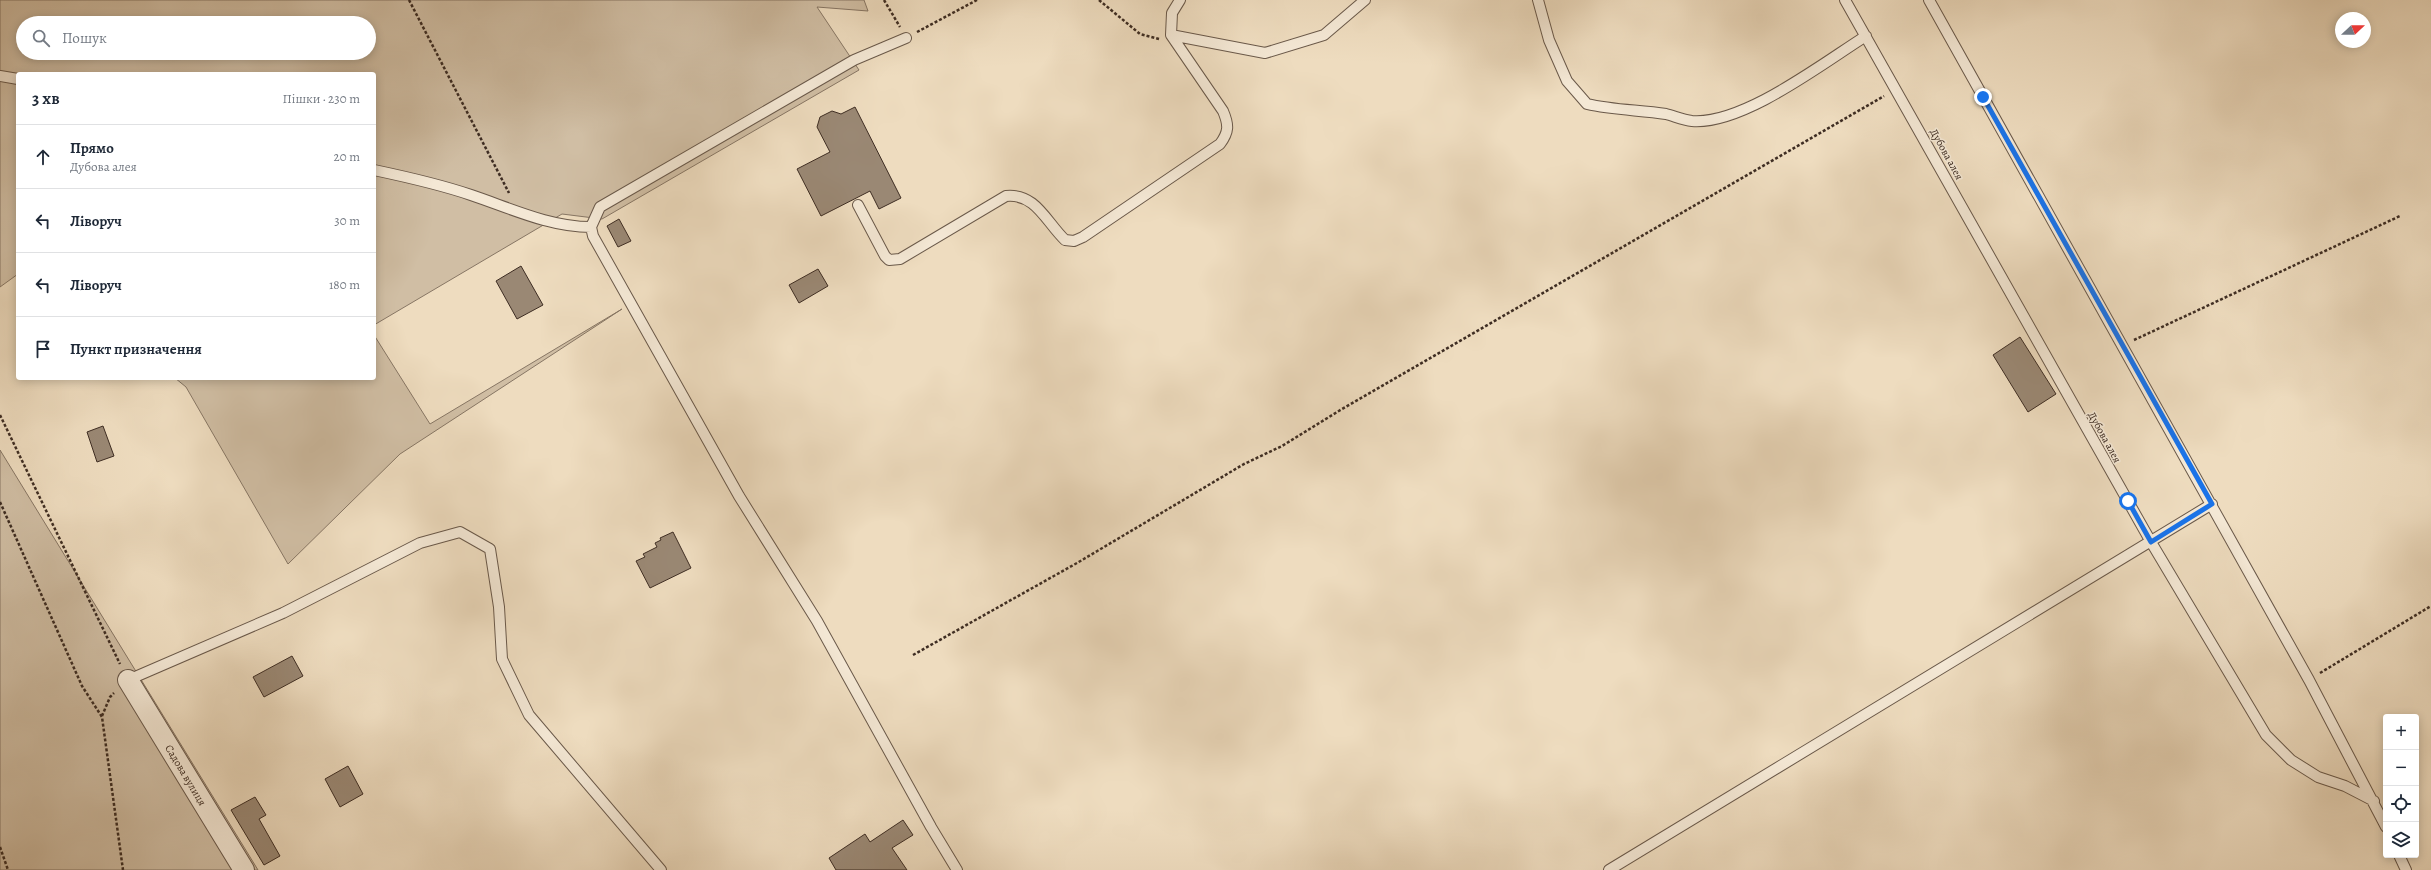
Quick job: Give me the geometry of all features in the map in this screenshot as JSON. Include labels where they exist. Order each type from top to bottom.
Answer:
[{"type":"street","name":"Садова вулиця","points":[[128,680],[244,870]]},
{"type":"lane","points":[[858,205],[885,256],[889,260],[900,259],[1006,196],[1026,198],[1036,206],[1065,240],[1074,241],[1084,237],[1220,144],[1227,135],[1228,122],[1223,111],[1171,35],[1172,13],[1180,0]]},
{"type":"lane","points":[[1171,35],[1265,53],[1324,35],[1365,0]]},
{"type":"lane","points":[[1538,0],[1549,40],[1567,81],[1587,104],[1666,114],[1692,121],[1720,118],[1747,108],[1783,89],[1866,36]]},
{"type":"lane","name":"Дубова алея","points":[[1845,0],[2151,542],[2266,735],[2291,760],[2318,777],[2345,786],[2374,801]]},
{"type":"lane","points":[[1929,0],[2212,504],[2309,680],[2374,801],[2383,822]]},
{"type":"lane","points":[[906,38],[854,60],[600,208],[591,227],[593,236],[739,496],[817,621],[927,820],[958,870]]},
{"type":"lane","points":[[0,76],[16,79]]},
{"type":"lane","points":[[376,170],[431,182],[519,213],[573,227],[591,227]]},
{"type":"lane","points":[[1609,870],[2212,504]]},
{"type":"lane","points":[[128,680],[283,613],[420,543],[460,532],[490,549],[499,607],[502,659],[529,715],[661,870]]},
{"type":"lane","points":[[2400,858],[2406,870]]},
{"type":"path","points":[[409,0],[519,213]]},
{"type":"path","points":[[884,0],[906,38],[977,0]]},
{"type":"path","points":[[1099,0],[1140,34],[1158,39],[1171,35]]},
{"type":"path","points":[[913,655],[1077,563],[1244,464],[1282,446],[1342,409],[1896,89]]},
{"type":"path","points":[[2123,345],[2400,216]]},
{"type":"path","points":[[0,416],[128,680],[110,697],[102,717]]},
{"type":"path","points":[[0,502],[82,686],[102,717],[123,870]]},
{"type":"path","points":[[2309,680],[2431,606]]},
{"type":"path","points":[[0,847],[8,870]]},
{"type":"shaded area","points":[[0,0],[864,0],[868,11],[817,7],[859,70],[602,219],[562,214],[376,324],[376,72],[16,72],[16,275],[0,287]]},
{"type":"shaded area","points":[[622,309],[400,454],[288,564],[186,387],[177,380],[376,380],[376,338],[430,424]]},
{"type":"shaded area","points":[[0,450],[258,870],[0,870]]},
{"type":"building","points":[[855,107],[901,198],[879,209],[870,191],[821,216],[797,169],[830,152],[817,127],[820,117],[832,111],[841,114]]},
{"type":"building","points":[[619,219],[631,241],[618,247],[607,226]]},
{"type":"building","points":[[521,266],[543,305],[517,319],[496,281]]},
{"type":"building","points":[[818,269],[828,286],[799,303],[789,285]]},
{"type":"building","points":[[2020,337],[2056,394],[2028,412],[1993,355]]},
{"type":"building","points":[[103,426],[114,456],[97,462],[87,432]]},
{"type":"building","points":[[673,532],[691,568],[650,588],[636,561],[645,557],[643,554],[657,547],[655,543],[661,540],[660,538]]},
{"type":"building","points":[[292,656],[303,676],[264,697],[253,677]]},
{"type":"building","points":[[348,766],[363,794],[340,807],[325,779]]},
{"type":"building","points":[[255,797],[266,815],[259,819],[280,856],[264,865],[231,810]]},
{"type":"building","points":[[903,820],[913,835],[892,848],[907,870],[836,870],[829,858],[865,834],[870,842]]},
{"type":"route","points":[[1983,97],[2212,504],[2151,542],[2128,501]]}]
